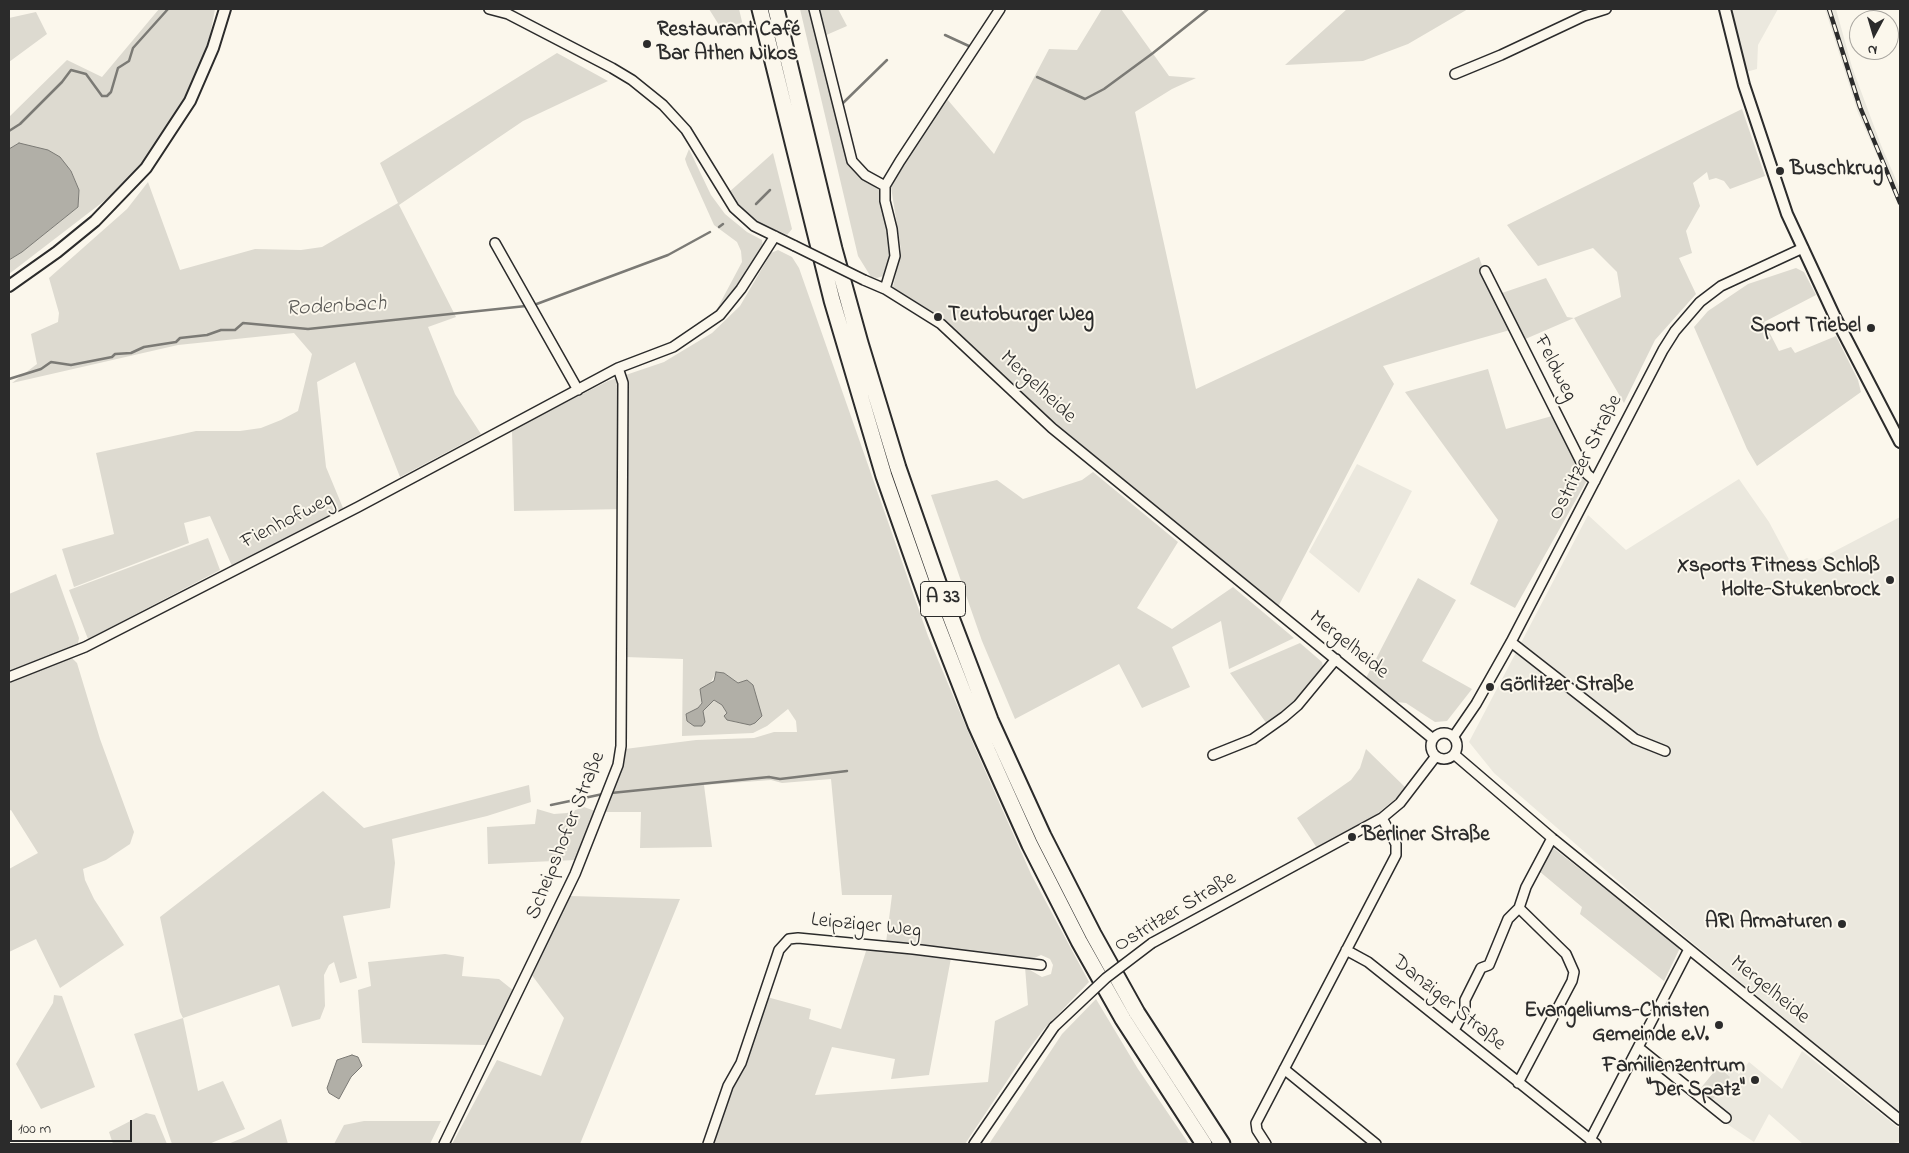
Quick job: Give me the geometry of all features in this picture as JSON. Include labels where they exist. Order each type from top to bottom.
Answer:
[{"type":"highway","name":"A 33","points":[[760,9],[835,310],[884,476],[932,613],[976,726],[1030,845],[1079,941],[1128,1027],[1204,1144]]},
{"type":"highway","name":"A 33","points":[[776,9],[825,212],[860,343],[898,468],[942,594],[990,720],[1043,836],[1093,934],[1137,1013],[1222,1144]]},
{"type":"street","points":[[9,286],[57,252],[95,221],[127,190],[146,168],[190,101],[213,48],[226,9]]},
{"type":"street","name":"Mergelheide","points":[[488,9],[508,14],[612,68],[657,100],[686,130],[734,208],[754,226],[885,289],[940,324],[1052,428],[1433,739]]},
{"type":"street","points":[[814,9],[852,160],[865,175],[885,186]]},
{"type":"street","points":[[885,289],[895,256],[892,229],[885,201],[885,186],[1000,9]]},
{"type":"street","points":[[1455,74],[1501,55],[1584,16],[1606,9]]},
{"type":"street","points":[[1725,9],[1744,84],[1787,214],[1900,442]]},
{"type":"street","name":"Fienhofweg","points":[[9,677],[85,647],[358,507],[618,368],[673,347],[720,315],[741,289],[775,236]]},
{"type":"street","points":[[495,243],[578,390]]},
{"type":"street","name":"Ostritzer Straße","points":[[1454,736],[1476,704],[1511,642],[1663,350],[1675,331],[1700,302],[1721,286],[1803,248]]},
{"type":"street","name":"Feldweg","points":[[1485,270],[1587,474],[1595,481]]},
{"type":"street","name":"Scheipshofer Straße","points":[[444,1144],[575,874],[618,765],[621,746],[623,383],[618,368]]},
{"type":"street","points":[[1511,642],[1635,739],[1665,751]]},
{"type":"street","points":[[1212,756],[1258,737],[1284,717],[1298,705],[1336,659]]},
{"type":"street","points":[[1443,732],[1454,736],[1458,747],[1454,755],[1448,759],[1436,756],[1431,746],[1433,739],[1443,732]]},
{"type":"street","name":"Mergelheide","points":[[1454,755],[1552,838],[1900,1120]]},
{"type":"street","name":"Ostritzer Straße","points":[[974,1144],[1054,1027],[1106,978],[1152,943],[1382,818],[1400,803],[1436,756]]},
{"type":"street","points":[[1266,1144],[1257,1130],[1256,1123],[1396,855],[1396,844],[1382,818]]},
{"type":"street","points":[[1454,1030],[1465,1010],[1466,1000],[1482,968],[1489,965],[1508,919],[1519,908],[1526,886],[1552,838]]},
{"type":"street","points":[[1518,1082],[1572,981],[1574,972],[1566,954],[1519,908]]},
{"type":"street","name":"Leipziger Weg","points":[[708,1144],[728,1086],[741,1063],[779,950],[789,939],[798,938],[904,948],[1042,966]]},
{"type":"street","points":[[1593,1142],[1688,949]]},
{"type":"street","name":"Danziger Straße","points":[[1346,950],[1368,962],[1593,1142]]},
{"type":"street","points":[[1639,1048],[1726,1118]]},
{"type":"street","points":[[1284,1069],[1376,1144]]},
{"type":"shaded area","points":[[159,9],[215,9],[208,46],[185,98],[159,142],[142,165],[121,188],[9,274],[9,260],[22,252],[78,207],[79,190],[71,170],[19,143],[9,149],[9,117],[67,60],[102,77]]},
{"type":"shaded area","points":[[709,9],[739,9],[744,30],[724,33]]},
{"type":"shaded area","points":[[800,9],[812,9],[850,165],[880,191],[882,210],[892,246],[891,261],[886,275],[877,278],[871,277],[858,256]]},
{"type":"shaded area","points":[[817,9],[838,9],[847,26],[824,36]]},
{"type":"shaded area","points":[[1102,9],[1121,9],[1169,76],[1196,78],[1172,89],[1135,112],[1196,389],[1479,257],[1492,293],[1510,330],[1383,366],[1394,384],[1278,607],[1055,423],[943,319],[893,287],[901,250],[891,187],[918,141],[947,99],[994,154],[1049,49],[1077,50]]},
{"type":"shaded area","points":[[1347,9],[1468,9],[1408,44],[1363,61],[1285,65]]},
{"type":"shaded area","points":[[1731,9],[1778,9],[1758,45],[1757,69],[1746,72]]},
{"type":"shaded area","points":[[1825,9],[1836,9],[1849,60],[1900,189],[1900,207],[1858,113]]},
{"type":"shaded area","points":[[36,12],[47,34],[9,62],[9,18]]},
{"type":"shaded area","points":[[557,53],[608,81],[523,121],[399,205],[456,317],[428,327],[455,394],[481,434],[400,477],[355,362],[317,382],[326,467],[343,508],[232,566],[210,516],[184,523],[189,543],[74,587],[62,549],[114,534],[96,453],[196,431],[240,431],[261,428],[281,420],[298,411],[312,354],[294,333],[178,345],[12,383],[37,364],[31,334],[58,322],[59,313],[49,278],[127,209],[148,182],[180,270],[255,249],[301,250],[322,247],[398,203],[380,163]]},
{"type":"shaded area","points":[[1742,109],[1765,176],[1730,189],[1724,181],[1716,178],[1709,180],[1707,172],[1693,183],[1700,206],[1686,231],[1692,253],[1679,258],[1696,294],[1655,340],[1624,403],[1574,318],[1621,297],[1617,272],[1593,248],[1538,266],[1507,225]]},
{"type":"shaded area","points":[[19,143],[48,150],[60,157],[71,171],[79,190],[78,207],[22,252],[9,260],[9,149]]},
{"type":"shaded area","points":[[689,149],[711,195],[725,214],[747,232],[762,240],[763,248],[739,287],[718,313],[697,329],[717,309],[742,262],[741,251],[737,242],[714,225],[685,159]]},
{"type":"shaded area","points":[[773,153],[792,229],[787,235],[758,222],[742,209],[728,193]]},
{"type":"shaded area","points":[[778,250],[792,257],[799,268],[928,636],[1031,874],[1089,982],[1044,1029],[1025,1054],[965,1144],[712,1144],[730,1088],[767,997],[811,1009],[809,1019],[841,1029],[867,948],[951,958],[929,1075],[891,1079],[895,1059],[832,1047],[815,1095],[988,1082],[995,1021],[1028,1005],[1025,967],[1042,977],[1051,974],[1053,965],[1050,959],[1041,955],[1028,961],[886,943],[892,895],[842,895],[831,779],[782,783],[771,780],[704,785],[712,847],[640,848],[641,812],[604,812],[625,749],[696,740],[754,738],[774,732],[797,732],[796,721],[788,709],[767,726],[753,733],[682,736],[683,659],[625,657],[626,509],[514,511],[512,430],[608,381],[664,362],[712,333],[740,306],[771,253]],"holes":[[[716,672],[724,673],[738,683],[753,685],[759,711],[739,723],[727,720],[727,713],[722,704],[714,700],[703,711],[686,714],[698,709]]]},
{"type":"shaded area","points":[[1796,268],[1804,272],[1816,295],[1764,322],[1779,351],[1791,347],[1795,353],[1836,336],[1858,380],[1861,392],[1757,466],[1747,449],[1694,327],[1708,311],[1748,284]]},
{"type":"shaded area","points":[[1546,278],[1567,317],[1574,318],[1523,340],[1499,294]]},
{"type":"shaded area","points":[[1488,369],[1506,429],[1552,416],[1586,482],[1515,608],[1470,584],[1498,520],[1405,392]]},
{"type":"shaded area","points":[[1357,464],[1412,491],[1359,593],[1309,552]]},
{"type":"shaded area","points":[[1093,472],[1178,542],[1137,608],[1172,629],[1233,587],[1294,638],[1229,669],[1221,621],[1172,647],[1190,687],[1142,708],[1119,664],[1015,719],[982,641],[931,495],[997,480],[1023,499],[1082,480]]},
{"type":"shaded area","points":[[1739,479],[1769,522],[1792,565],[1807,558],[1814,562],[1900,517],[1900,1113],[1633,894],[1494,773],[1469,742],[1588,515],[1626,550]]},
{"type":"shaded area","points":[[208,538],[220,570],[88,639],[69,590]]},
{"type":"shaded area","points":[[56,574],[79,638],[78,644],[9,671],[9,594]]},
{"type":"shaded area","points":[[1418,578],[1456,600],[1422,661],[1472,689],[1447,721],[1435,722],[1406,703],[1397,702],[1366,678]]},
{"type":"shaded area","points":[[1300,643],[1322,662],[1323,667],[1296,702],[1267,724],[1230,673]]},
{"type":"shaded area","points":[[71,657],[77,663],[100,739],[134,832],[130,844],[106,860],[83,869],[85,880],[94,899],[124,945],[60,988],[36,939],[9,952],[9,869],[38,853],[11,810],[9,811],[9,682]]},
{"type":"shaded area","points":[[716,672],[724,673],[738,683],[747,680],[753,685],[762,716],[755,723],[750,725],[727,720],[724,716],[727,713],[722,705],[714,700],[703,711],[705,722],[702,726],[694,726],[687,721],[686,714],[698,708],[702,703],[700,689],[714,681]]},
{"type":"shaded area","points":[[1366,749],[1407,789],[1371,819],[1317,848],[1297,818],[1351,780],[1360,768]]},
{"type":"shaded area","points":[[529,785],[531,802],[487,816],[392,839],[395,863],[390,908],[343,916],[357,978],[340,983],[334,962],[329,965],[324,975],[325,1006],[320,1019],[292,1027],[279,985],[183,1018],[180,1012],[160,917],[323,791],[364,828]]},
{"type":"shaded area","points":[[584,807],[595,811],[576,860],[488,864],[487,827],[535,824],[537,809],[554,814],[567,813]]},
{"type":"shaded area","points":[[1552,847],[1680,948],[1664,981],[1580,914],[1582,907],[1539,871]]},
{"type":"shaded area","points":[[570,896],[680,899],[580,1144],[452,1144],[497,1060],[541,1076],[564,1018],[531,974]]},
{"type":"shaded area","points":[[445,954],[464,957],[462,976],[499,979],[514,991],[487,1045],[362,1043],[358,990],[371,986],[368,962]]},
{"type":"shaded area","points":[[54,995],[62,996],[95,1087],[41,1109],[16,1064],[53,1003]]},
{"type":"shaded area","points":[[1096,999],[1138,1069],[1189,1144],[989,1144],[1062,1034]]},
{"type":"shaded area","points":[[183,1018],[198,1091],[223,1081],[245,1129],[209,1144],[172,1144],[134,1034]]},
{"type":"shaded area","points":[[1802,1051],[1900,1129],[1900,1141],[1891,1144],[1803,1144],[1769,1114],[1754,1142],[1727,1124],[1731,1117],[1699,1091],[1722,1062],[1739,1074],[1749,1062],[1782,1089]]},
{"type":"shaded area","points":[[352,1055],[358,1057],[362,1066],[351,1077],[339,1099],[329,1093],[327,1088],[337,1060]]},
{"type":"shaded area","points":[[1718,1067],[1730,1077],[1713,1099],[1700,1089]]},
{"type":"shaded area","points":[[146,1113],[155,1115],[167,1144],[113,1144],[109,1132]]},
{"type":"shaded area","points":[[281,1119],[288,1144],[228,1144],[245,1137]]},
{"type":"shaded area","points":[[364,1121],[441,1121],[430,1144],[334,1144],[344,1125]]},
{"type":"waterway","points":[[9,131],[20,124],[62,82],[71,70],[86,74],[102,96],[107,96],[111,92],[118,68],[129,61],[133,48],[168,9]]},
{"type":"waterway","name":"Rodenbach","points":[[1037,77],[1085,99],[1104,89],[1208,9]]},
{"type":"waterway","name":"Rodenbach","points":[[945,35],[971,47]]},
{"type":"waterway","name":"Rodenbach","points":[[842,104],[887,60]]},
{"type":"waterway","name":"Rodenbach","points":[[756,204],[770,190]]},
{"type":"waterway","name":"Rodenbach","points":[[719,227],[723,224]]},
{"type":"waterway","name":"Rodenbach","points":[[534,305],[668,255],[710,232]]},
{"type":"waterway","name":"Rodenbach","points":[[9,379],[41,369],[51,362],[71,365],[112,357],[115,354],[131,353],[144,347],[176,342],[180,338],[207,335],[221,330],[235,330],[243,323],[308,329],[526,306]]},
{"type":"waterway","points":[[611,793],[769,777],[780,779],[847,771]]},
{"type":"waterway","points":[[551,805],[603,794]]},
{"type":"railway","points":[[1829,9],[1860,107],[1900,203]]},
{"type":"place","name":"Restaurant Café Bar Athen Nikos","points":[[647,44]]},
{"type":"place","name":"Buschkrug","points":[[1780,171]]},
{"type":"place","name":"Teutoburger Weg","points":[[938,317]]},
{"type":"place","name":"Sport Triebel","points":[[1871,328]]},
{"type":"place","name":"Xsports Fitness Schloß Holte-Stukenbrock","points":[[1890,580]]},
{"type":"place","name":"Görlitzer Straße","points":[[1490,687]]},
{"type":"place","name":"Berliner Straße","points":[[1352,837]]},
{"type":"place","name":"ARI Armaturen","points":[[1842,924]]},
{"type":"place","name":"Evangeliums-Christen Gemeinde e.V.","points":[[1719,1025]]},
{"type":"place","name":"Familienzentrum \"Der Spatz\"","points":[[1755,1080]]}]
